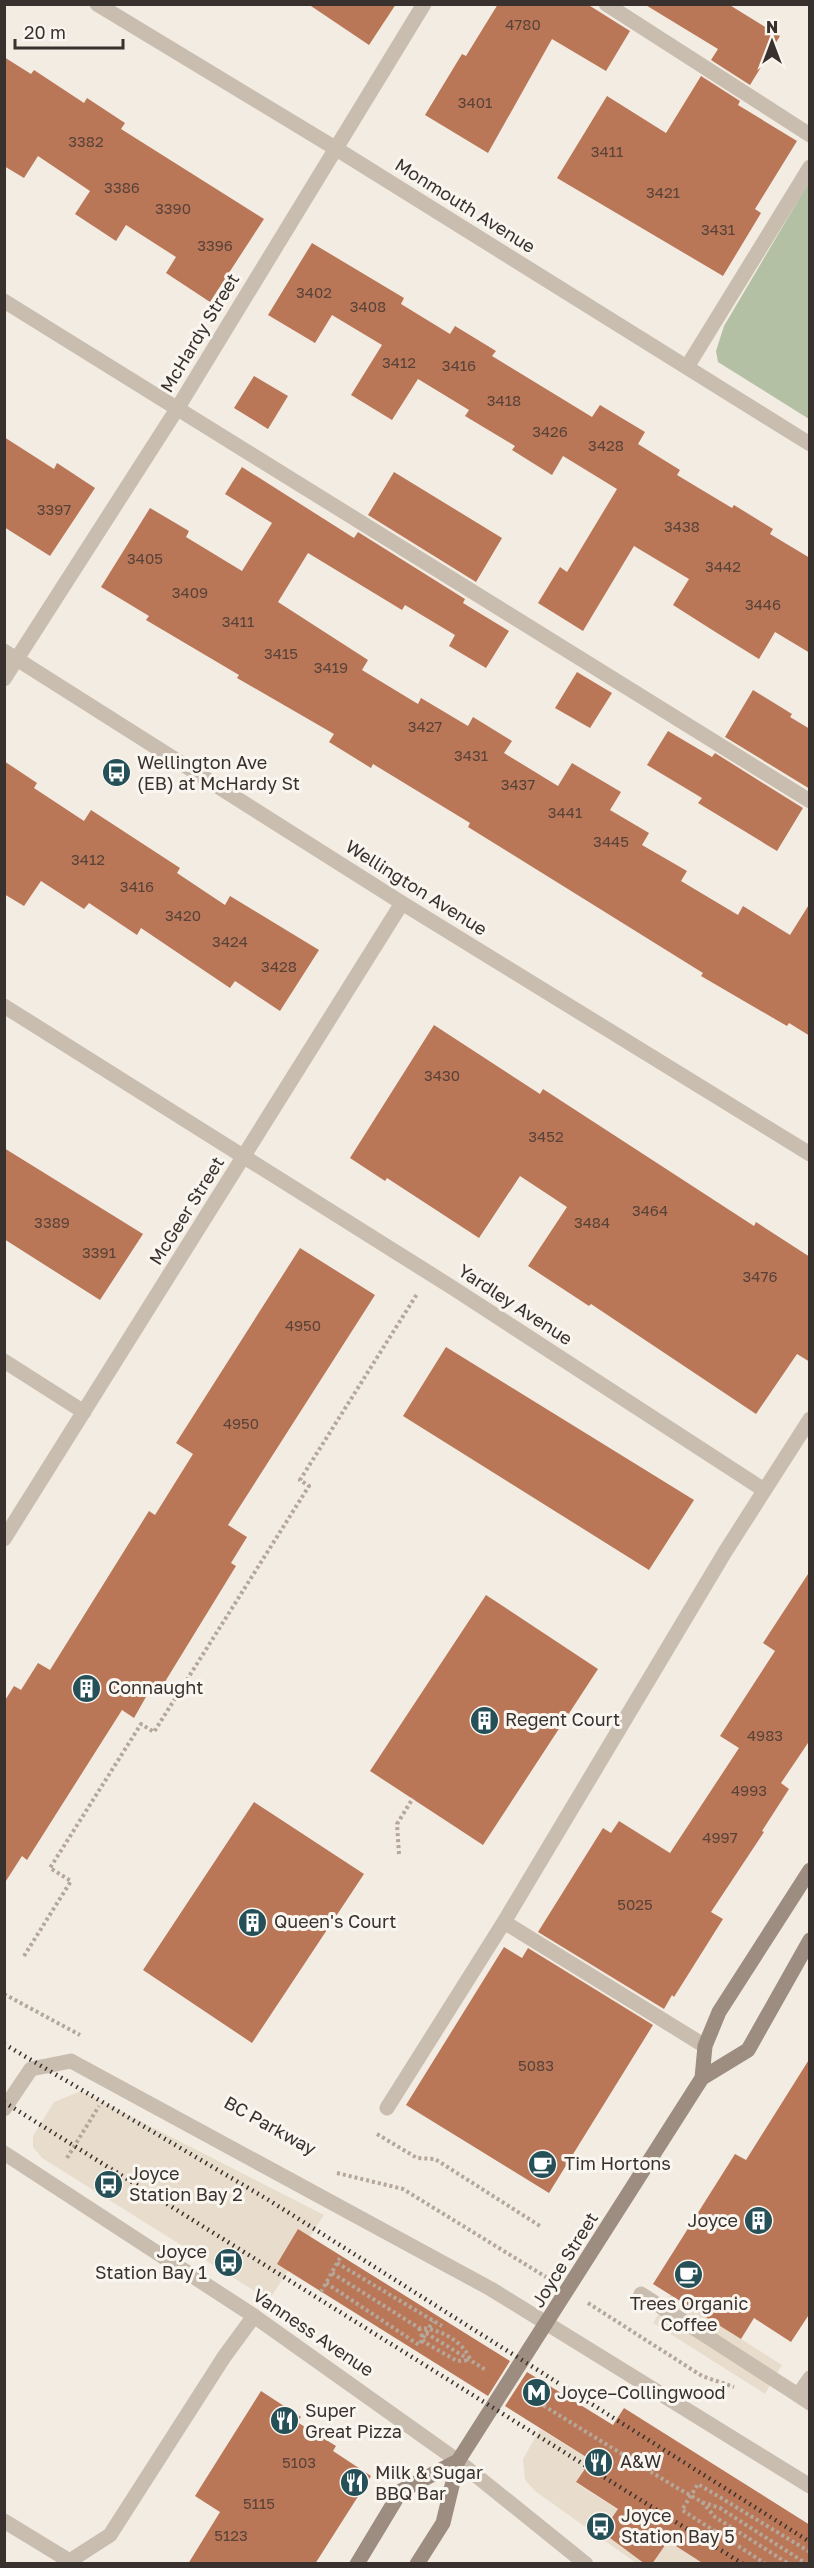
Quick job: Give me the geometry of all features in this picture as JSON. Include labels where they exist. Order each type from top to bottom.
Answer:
[{"type":"main road","name":"Joyce Street","points":[[702,2078],[705,2046],[719,2012],[810,1870]]},
{"type":"main road","name":"Joyce Street","points":[[417,2564],[443,2523],[458,2461],[702,2078],[748,2050],[810,1940]]},
{"type":"main road","name":"Joyce Street","points":[[357,2564],[401,2491],[458,2461]]},
{"type":"street","name":"Monmouth Avenue","points":[[97,4],[335,148],[810,444]]},
{"type":"street","name":"McHardy Street","points":[[4,679],[11,655],[177,410],[424,4]]},
{"type":"street","points":[[606,4],[810,135]]},
{"type":"street","points":[[687,367],[810,167]]},
{"type":"street","points":[[4,300],[177,410],[810,801]]},
{"type":"street","name":"Wellington Avenue","points":[[11,655],[402,903],[810,1154]]},
{"type":"street","name":"McGeer Street","points":[[4,1539],[402,903]]},
{"type":"street","name":"Yardley Avenue","points":[[4,1006],[430,1273],[764,1490]]},
{"type":"street","points":[[4,1361],[84,1412]]},
{"type":"street","points":[[387,2108],[504,1922],[764,1490],[810,1419]]},
{"type":"street","points":[[504,1922],[705,2046]]},
{"type":"street","points":[[4,2109],[31,2069],[71,2061],[491,2289],[810,2486]]},
{"type":"street","name":"Vanness Avenue","points":[[4,2153],[254,2316],[458,2461],[585,2564]]},
{"type":"street","points":[[641,2294],[804,2399],[810,2378]]},
{"type":"street","points":[[4,2521],[67,2562],[110,2535],[224,2357],[233,2348],[254,2316]]},
{"type":"path","points":[[24,1956],[70,1881],[50,1868],[141,1724],[154,1732],[309,1486],[300,1480],[430,1273]]},
{"type":"path","points":[[399,1854],[397,1824],[413,1798]]},
{"type":"path","points":[[4,1994],[87,2038]]},
{"type":"path","points":[[67,2158],[100,2102]]},
{"type":"path","points":[[387,2108],[372,2131],[417,2158],[435,2159],[540,2226]]},
{"type":"path","name":"BC Parkway","points":[[331,2172],[403,2189],[528,2265]]},
{"type":"path","points":[[321,2292],[341,2256]]},
{"type":"path","points":[[338,2263],[442,2326]]},
{"type":"path","points":[[332,2273],[419,2328],[433,2328],[466,2348],[470,2360]]},
{"type":"path","points":[[326,2283],[419,2345],[433,2321]]},
{"type":"path","points":[[609,2316],[702,2376],[743,2391]]},
{"type":"path","points":[[419,2328],[424,2342],[457,2361],[470,2360]]},
{"type":"path","points":[[426,2333],[490,2372]]},
{"type":"path","points":[[520,2391],[690,2495],[720,2508],[807,2564]]},
{"type":"path","points":[[766,2564],[682,2510],[698,2484],[810,2552]]},
{"type":"path","points":[[702,2502],[715,2517],[789,2564]]},
{"type":"green space","points":[[809,182],[809,419],[718,362],[716,351],[724,326]]},
{"type":"shaded area","points":[[81,2091],[324,2215],[269,2300],[42,2158],[33,2147],[33,2136],[54,2102]]},
{"type":"shaded area","points":[[676,2285],[741,2339],[782,2365],[765,2394],[653,2323]]},
{"type":"shaded area","points":[[540,2429],[591,2460],[576,2483],[704,2563],[636,2563],[535,2491],[525,2480],[523,2459]]},
{"type":"building","points":[[308,4],[396,4],[369,45]]},
{"type":"building","points":[[498,4],[587,4],[630,31],[606,71],[552,39],[488,153],[425,115],[462,54],[466,56]]},
{"type":"building","points":[[644,4],[728,4],[780,36],[750,85],[711,60],[718,49]]},
{"type":"building","points":[[4,57],[31,74],[34,70],[84,103],[87,98],[125,123],[121,129],[264,219],[210,302],[166,273],[176,257],[126,225],[116,241],[75,214],[90,191],[38,156],[24,178],[4,166]]},
{"type":"building","points":[[701,76],[740,101],[738,105],[797,141],[755,209],[761,213],[723,276],[557,178],[607,96],[666,133]]},
{"type":"building","points":[[312,243],[404,298],[401,304],[450,334],[455,326],[496,351],[492,356],[592,417],[600,405],[645,432],[638,444],[680,470],[677,475],[773,529],[770,534],[810,558],[810,653],[775,632],[759,659],[673,605],[689,579],[634,546],[583,631],[538,603],[560,567],[567,572],[617,489],[563,456],[552,475],[512,450],[515,446],[465,416],[469,410],[418,379],[392,420],[351,395],[382,345],[332,315],[315,343],[268,315]]},
{"type":"building","points":[[254,376],[288,396],[268,429],[234,408]]},
{"type":"building","points":[[4,437],[54,469],[57,463],[95,488],[50,556],[4,527]]},
{"type":"building","points":[[242,467],[354,538],[358,532],[465,599],[463,603],[509,631],[486,668],[449,646],[455,635],[405,605],[402,610],[308,553],[278,602],[368,660],[362,670],[418,704],[421,698],[468,726],[473,717],[512,741],[504,753],[558,786],[572,763],[621,792],[610,810],[649,833],[642,845],[687,871],[681,881],[738,915],[743,906],[790,935],[810,903],[810,1036],[789,1023],[787,1026],[701,976],[703,973],[468,827],[470,823],[373,764],[371,768],[329,742],[334,734],[237,678],[239,675],[146,620],[149,616],[101,587],[150,508],[189,531],[186,537],[242,571],[272,523],[225,494]]},
{"type":"building","points":[[394,472],[502,538],[476,582],[368,515]]},
{"type":"building","points":[[577,672],[612,693],[590,728],[555,708]]},
{"type":"building","points":[[753,690],[792,714],[790,717],[810,729],[810,789],[725,737]]},
{"type":"building","points":[[668,731],[712,757],[715,753],[803,808],[777,851],[698,803],[702,798],[647,765]]},
{"type":"building","points":[[4,761],[37,783],[34,788],[84,821],[91,810],[180,868],[177,873],[225,905],[230,896],[319,950],[280,1011],[235,981],[230,988],[141,928],[137,935],[89,903],[84,909],[41,881],[24,906],[4,894]]},
{"type":"building","points":[[434,1025],[540,1094],[543,1089],[754,1226],[756,1222],[810,1257],[810,1362],[797,1354],[756,1414],[591,1304],[589,1306],[528,1266],[567,1207],[520,1176],[479,1238],[387,1178],[385,1181],[350,1158]]},
{"type":"building","points":[[4,1148],[143,1234],[100,1300],[4,1239]]},
{"type":"building","points":[[300,1248],[375,1295],[228,1525],[247,1537],[231,1563],[236,1566],[163,1685],[155,1681],[134,1718],[122,1710],[27,1860],[22,1856],[4,1884],[4,1702],[14,1686],[21,1690],[38,1663],[50,1670],[149,1511],[155,1515],[193,1454],[176,1443]]},
{"type":"building","points":[[446,1347],[694,1500],[649,1570],[403,1416]]},
{"type":"building","points":[[810,1571],[810,1740],[781,1783],[789,1789],[762,1831],[764,1832],[711,1912],[723,1919],[664,2009],[538,1932],[603,1828],[611,1833],[619,1821],[670,1853],[739,1748],[720,1736],[775,1651],[763,1643]]},
{"type":"building","name":"Regent Court","points":[[486,1595],[598,1669],[483,1845],[370,1771]]},
{"type":"building","name":"Queen's Court","points":[[254,1802],[364,1874],[252,2043],[143,1970]]},
{"type":"building","points":[[504,1947],[522,1958],[528,1948],[653,2025],[549,2193],[406,2105]]},
{"type":"building","name":"Joyce","points":[[810,2058],[810,2313],[791,2342],[754,2318],[741,2339],[653,2284],[735,2154],[746,2160]]},
{"type":"building","points":[[298,2229],[510,2361],[488,2396],[277,2264]]},
{"type":"building","points":[[527,2372],[613,2425],[624,2408],[810,2525],[810,2564],[704,2564],[668,2541],[652,2564],[645,2564],[602,2532],[618,2509],[576,2482],[591,2460],[505,2406]]},
{"type":"building","points":[[261,2391],[301,2417],[297,2422],[336,2446],[333,2451],[371,2476],[315,2564],[188,2564],[220,2512],[195,2496]]},
{"type":"railway","points":[[4,2044],[267,2199],[810,2542]]},
{"type":"railway","points":[[4,2102],[743,2564]]},
{"type":"place","name":"Wellington Ave (EB) at McHardy St","points":[[116,773]]},
{"type":"place","name":"Connaught","points":[[87,1688]]},
{"type":"place","name":"Regent Court","points":[[484,1720]]},
{"type":"place","name":"Queen's Court","points":[[253,1922]]},
{"type":"place","name":"Tim Hortons","points":[[543,2164]]},
{"type":"place","name":"Joyce Station Bay 2","points":[[108,2184]]},
{"type":"place","name":"Joyce","points":[[759,2221]]},
{"type":"place","name":"Joyce Station Bay 1","points":[[228,2262]]},
{"type":"place","name":"Trees Organic Coffee","points":[[689,2275]]},
{"type":"place","name":"Joyce–Collingwood","points":[[536,2393]]},
{"type":"place","name":"Super Great Pizza","points":[[284,2421]]},
{"type":"place","name":"A&W","points":[[599,2462]]},
{"type":"place","name":"Milk & Sugar BBQ Bar","points":[[354,2483]]},
{"type":"place","name":"Joyce Station Bay 5","points":[[600,2526]]}]
